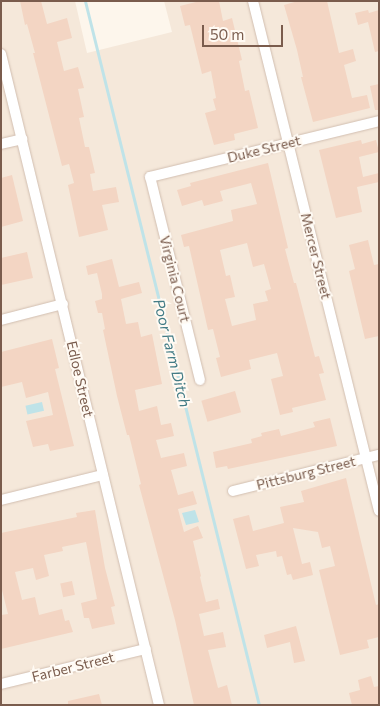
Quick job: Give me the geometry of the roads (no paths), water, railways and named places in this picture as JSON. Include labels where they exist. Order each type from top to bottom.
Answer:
[{"type":"street","name":"Mercer Street","points":[[253,1],[379,511]]},
{"type":"street","name":"Edloe Street","points":[[1,54],[159,705]]},
{"type":"street","name":"Duke Street","points":[[150,177],[379,121]]},
{"type":"street","points":[[1,144],[22,139]]},
{"type":"street","name":"Virginia Court","points":[[150,177],[200,380]]},
{"type":"street","points":[[1,320],[63,304]]},
{"type":"street","name":"Pittsburg Street","points":[[233,491],[379,455]]},
{"type":"street","points":[[1,500],[103,475]]},
{"type":"street","name":"Farber Street","points":[[1,684],[146,649]]},
{"type":"water","points":[[42,402],[44,411],[27,415],[25,406]]},
{"type":"water","points":[[195,510],[199,522],[186,525],[182,513]]},
{"type":"waterway","name":"Poor Farm Ditch","points":[[85,1],[259,705]]}]
